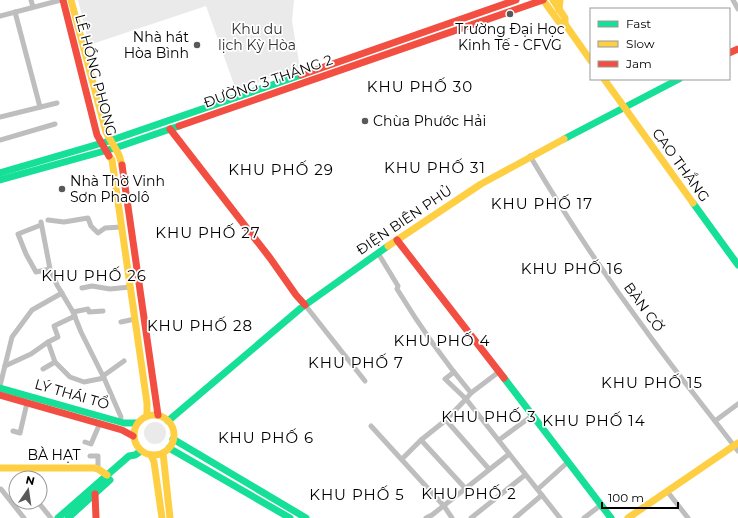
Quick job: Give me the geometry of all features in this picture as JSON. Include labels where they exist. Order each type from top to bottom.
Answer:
[{"type":"main road","name":"LÊ HỒNG PHONG","points":[[62,0],[97,134],[112,160],[147,402],[147,416]]},
{"type":"main road","name":"LÊ HỒNG PHONG","points":[[71,0],[106,132],[109,141],[121,159],[124,172],[158,415]]},
{"type":"main road","name":"ĐƯỜNG 3 THÁNG 2","points":[[0,173],[109,141],[273,86],[516,0]]},
{"type":"main road","name":"ĐƯỜNG 3 THÁNG 2","points":[[0,180],[106,151],[543,0]]},
{"type":"main road","points":[[543,0],[559,22],[566,24]]},
{"type":"main road","points":[[553,0],[565,18],[566,24],[590,60]]},
{"type":"main road","points":[[560,0],[560,10]]},
{"type":"main road","name":"CAO THẮNG","points":[[605,80],[738,266]]},
{"type":"main road","name":"ĐIỆN BIÊN PHỦ","points":[[168,421],[305,305],[397,240],[481,184],[530,156],[677,80]]},
{"type":"main road","points":[[170,129],[305,305]]},
{"type":"main road","points":[[397,240],[500,371],[611,518]]},
{"type":"main road","name":"LÝ THÁI TỔ","points":[[0,387],[120,422],[137,423]]},
{"type":"main road","name":"LÝ THÁI TỔ","points":[[0,395],[100,423],[122,430],[133,436]]},
{"type":"main road","points":[[58,518],[129,456],[138,453],[151,455],[163,453],[169,448],[173,440],[173,430],[168,421],[158,415],[147,416],[137,423],[133,436],[138,453]]},
{"type":"main road","points":[[173,440],[306,518]]},
{"type":"main road","points":[[628,518],[667,491],[737,447]]},
{"type":"main road","points":[[169,448],[290,518]]},
{"type":"main road","points":[[68,518],[138,453]]},
{"type":"main road","points":[[163,453],[170,518]]},
{"type":"main road","points":[[151,455],[154,462],[162,518]]},
{"type":"main road","name":"BÀ HẠT","points":[[0,468],[98,469],[106,476]]},
{"type":"main road","points":[[95,494],[96,518]]},
{"type":"street","points":[[31,0],[33,7]]},
{"type":"street","points":[[0,16],[62,0]]},
{"type":"street","points":[[733,0],[738,9]]},
{"type":"street","points":[[15,12],[40,107]]},
{"type":"street","points":[[0,117],[57,103]]},
{"type":"street","points":[[0,140],[55,124]]},
{"type":"street","name":"BÀN CỜ","points":[[530,156],[557,200],[644,330],[737,447]]},
{"type":"street","points":[[48,220],[64,222],[88,218],[91,226],[98,232],[105,228],[121,227]]},
{"type":"street","points":[[50,269],[36,272],[26,254],[18,234],[41,224],[50,269],[57,285],[74,314],[81,332],[104,377],[121,418],[120,422]]},
{"type":"street","points":[[378,253],[392,274],[398,286],[397,289],[410,310],[454,372],[471,393]]},
{"type":"street","points":[[82,288],[92,286],[110,289],[130,287]]},
{"type":"street","points":[[0,387],[12,337],[32,310],[62,294]]},
{"type":"street","points":[[305,305],[365,381]]},
{"type":"street","points":[[5,366],[31,354],[58,337],[54,326],[74,314],[88,309],[89,312],[103,311]]},
{"type":"street","points":[[121,322],[135,319]]},
{"type":"street","points":[[48,342],[55,362],[70,377],[84,382],[104,377],[124,361]]},
{"type":"street","points":[[43,369],[55,362]]},
{"type":"street","points":[[402,459],[421,440],[446,420],[471,393],[500,371]]},
{"type":"street","points":[[454,372],[445,379],[466,399],[560,518]]},
{"type":"street","points":[[13,431],[20,433],[27,403]]},
{"type":"street","points":[[715,421],[738,404]]},
{"type":"street","points":[[499,440],[533,415]]},
{"type":"street","points":[[446,420],[489,469]]},
{"type":"street","points":[[86,442],[91,444],[100,423]]},
{"type":"street","points":[[371,426],[444,506],[452,518]]},
{"type":"street","points":[[421,440],[465,488]]},
{"type":"street","points":[[426,518],[444,506],[509,454]]},
{"type":"street","points":[[90,456],[98,456],[98,469]]},
{"type":"street","points":[[538,489],[568,462]]},
{"type":"street","points":[[471,518],[525,475]]},
{"type":"street","points":[[0,489],[24,518]]},
{"type":"street","points":[[667,491],[688,518]]},
{"type":"street","points":[[515,518],[542,495]]},
{"type":"street","points":[[584,518],[601,505]]},
{"type":"street","points":[[45,510],[52,518]]},
{"type":"green space","name":"Khu du lịch Kỳ Hòa","points":[[78,0],[294,0],[292,21],[300,68],[236,90],[206,6],[89,45]]},
{"type":"green space","points":[[151,422],[159,422],[166,429],[166,437],[159,444],[151,444],[144,437],[144,429]]},
{"type":"traffic: fast","points":[[0,173],[109,141],[301,75]]},
{"type":"traffic: fast","points":[[564,139],[677,80]]},
{"type":"traffic: fast","points":[[0,180],[115,148],[179,126]]},
{"type":"traffic: fast","points":[[693,203],[738,265]]},
{"type":"traffic: fast","points":[[168,421],[301,308],[388,246]]},
{"type":"traffic: fast","points":[[504,378],[611,518]]},
{"type":"traffic: fast","points":[[0,388],[124,423],[137,423]]},
{"type":"traffic: fast","points":[[173,439],[306,518]]},
{"type":"traffic: fast","points":[[169,448],[290,518]]},
{"type":"traffic: fast","points":[[58,518],[129,456],[135,455],[141,451]]},
{"type":"traffic: fast","points":[[68,518],[110,480]]},
{"type":"traffic: slow","points":[[71,0],[106,132],[119,155],[122,165]]},
{"type":"traffic: slow","points":[[543,0],[559,22],[565,24]]},
{"type":"traffic: slow","points":[[553,0],[565,18],[565,24],[590,60]]},
{"type":"traffic: slow","points":[[559,10],[560,0]]},
{"type":"traffic: slow","points":[[605,80],[693,203]]},
{"type":"traffic: slow","points":[[388,246],[481,184],[564,139]]},
{"type":"traffic: slow","points":[[109,156],[112,160],[147,403],[147,416]]},
{"type":"traffic: slow","points":[[158,415],[165,418],[171,424],[174,435],[173,443],[165,452],[158,455],[150,455],[143,452],[135,443],[134,431],[137,424],[146,416],[158,415]]},
{"type":"traffic: slow","points":[[628,518],[738,443]]},
{"type":"traffic: slow","points":[[163,453],[170,518]]},
{"type":"traffic: slow","points":[[151,455],[154,462],[162,518]]},
{"type":"traffic: slow","points":[[0,468],[94,468],[107,475]]},
{"type":"traffic: jam","points":[[63,0],[97,135],[109,156]]},
{"type":"traffic: jam","points":[[301,75],[516,0]]},
{"type":"traffic: jam","points":[[179,126],[543,0]]},
{"type":"traffic: jam","points":[[730,53],[738,49]]},
{"type":"traffic: jam","points":[[170,129],[305,305]]},
{"type":"traffic: jam","points":[[122,165],[158,415]]},
{"type":"traffic: jam","points":[[397,240],[504,378]]},
{"type":"traffic: jam","points":[[0,395],[122,430],[133,436]]},
{"type":"traffic: jam","points":[[95,494],[96,518]]},
{"type":"place","name":"Trường Đại Học Kinh Tế - CFVG","points":[[510,14]]},
{"type":"place","name":"Nhà hát Hòa Bình","points":[[197,45]]},
{"type":"place","name":"Chùa Phước Hải","points":[[365,121]]},
{"type":"place","name":"Nhà Thờ Vinh Sơn Phaolô","points":[[62,189]]},
{"type":"district","name":"KHU PHỐ 30","points":[[420,86]]},
{"type":"district","name":"KHU PHỐ 31","points":[[435,167]]},
{"type":"district","name":"KHU PHỐ 29","points":[[281,169]]},
{"type":"district","name":"KHU PHỐ 17","points":[[542,203]]},
{"type":"district","name":"KHU PHỐ 27","points":[[208,232]]},
{"type":"district","name":"KHU PHỐ 16","points":[[572,268]]},
{"type":"district","name":"KHU PHỐ 26","points":[[94,275]]},
{"type":"district","name":"KHU PHỐ 28","points":[[200,325]]},
{"type":"district","name":"KHU PHỐ 4","points":[[442,340]]},
{"type":"district","name":"KHU PHỐ 7","points":[[356,362]]},
{"type":"district","name":"KHU PHỐ 15","points":[[652,382]]},
{"type":"district","name":"KHU PHỐ 3","points":[[489,416]]},
{"type":"district","name":"KHU PHỐ 14","points":[[594,420]]},
{"type":"district","name":"KHU PHỐ 6","points":[[266,437]]},
{"type":"district","name":"KHU PHỐ 2","points":[[469,493]]},
{"type":"district","name":"KHU PHỐ 5","points":[[357,494]]}]
